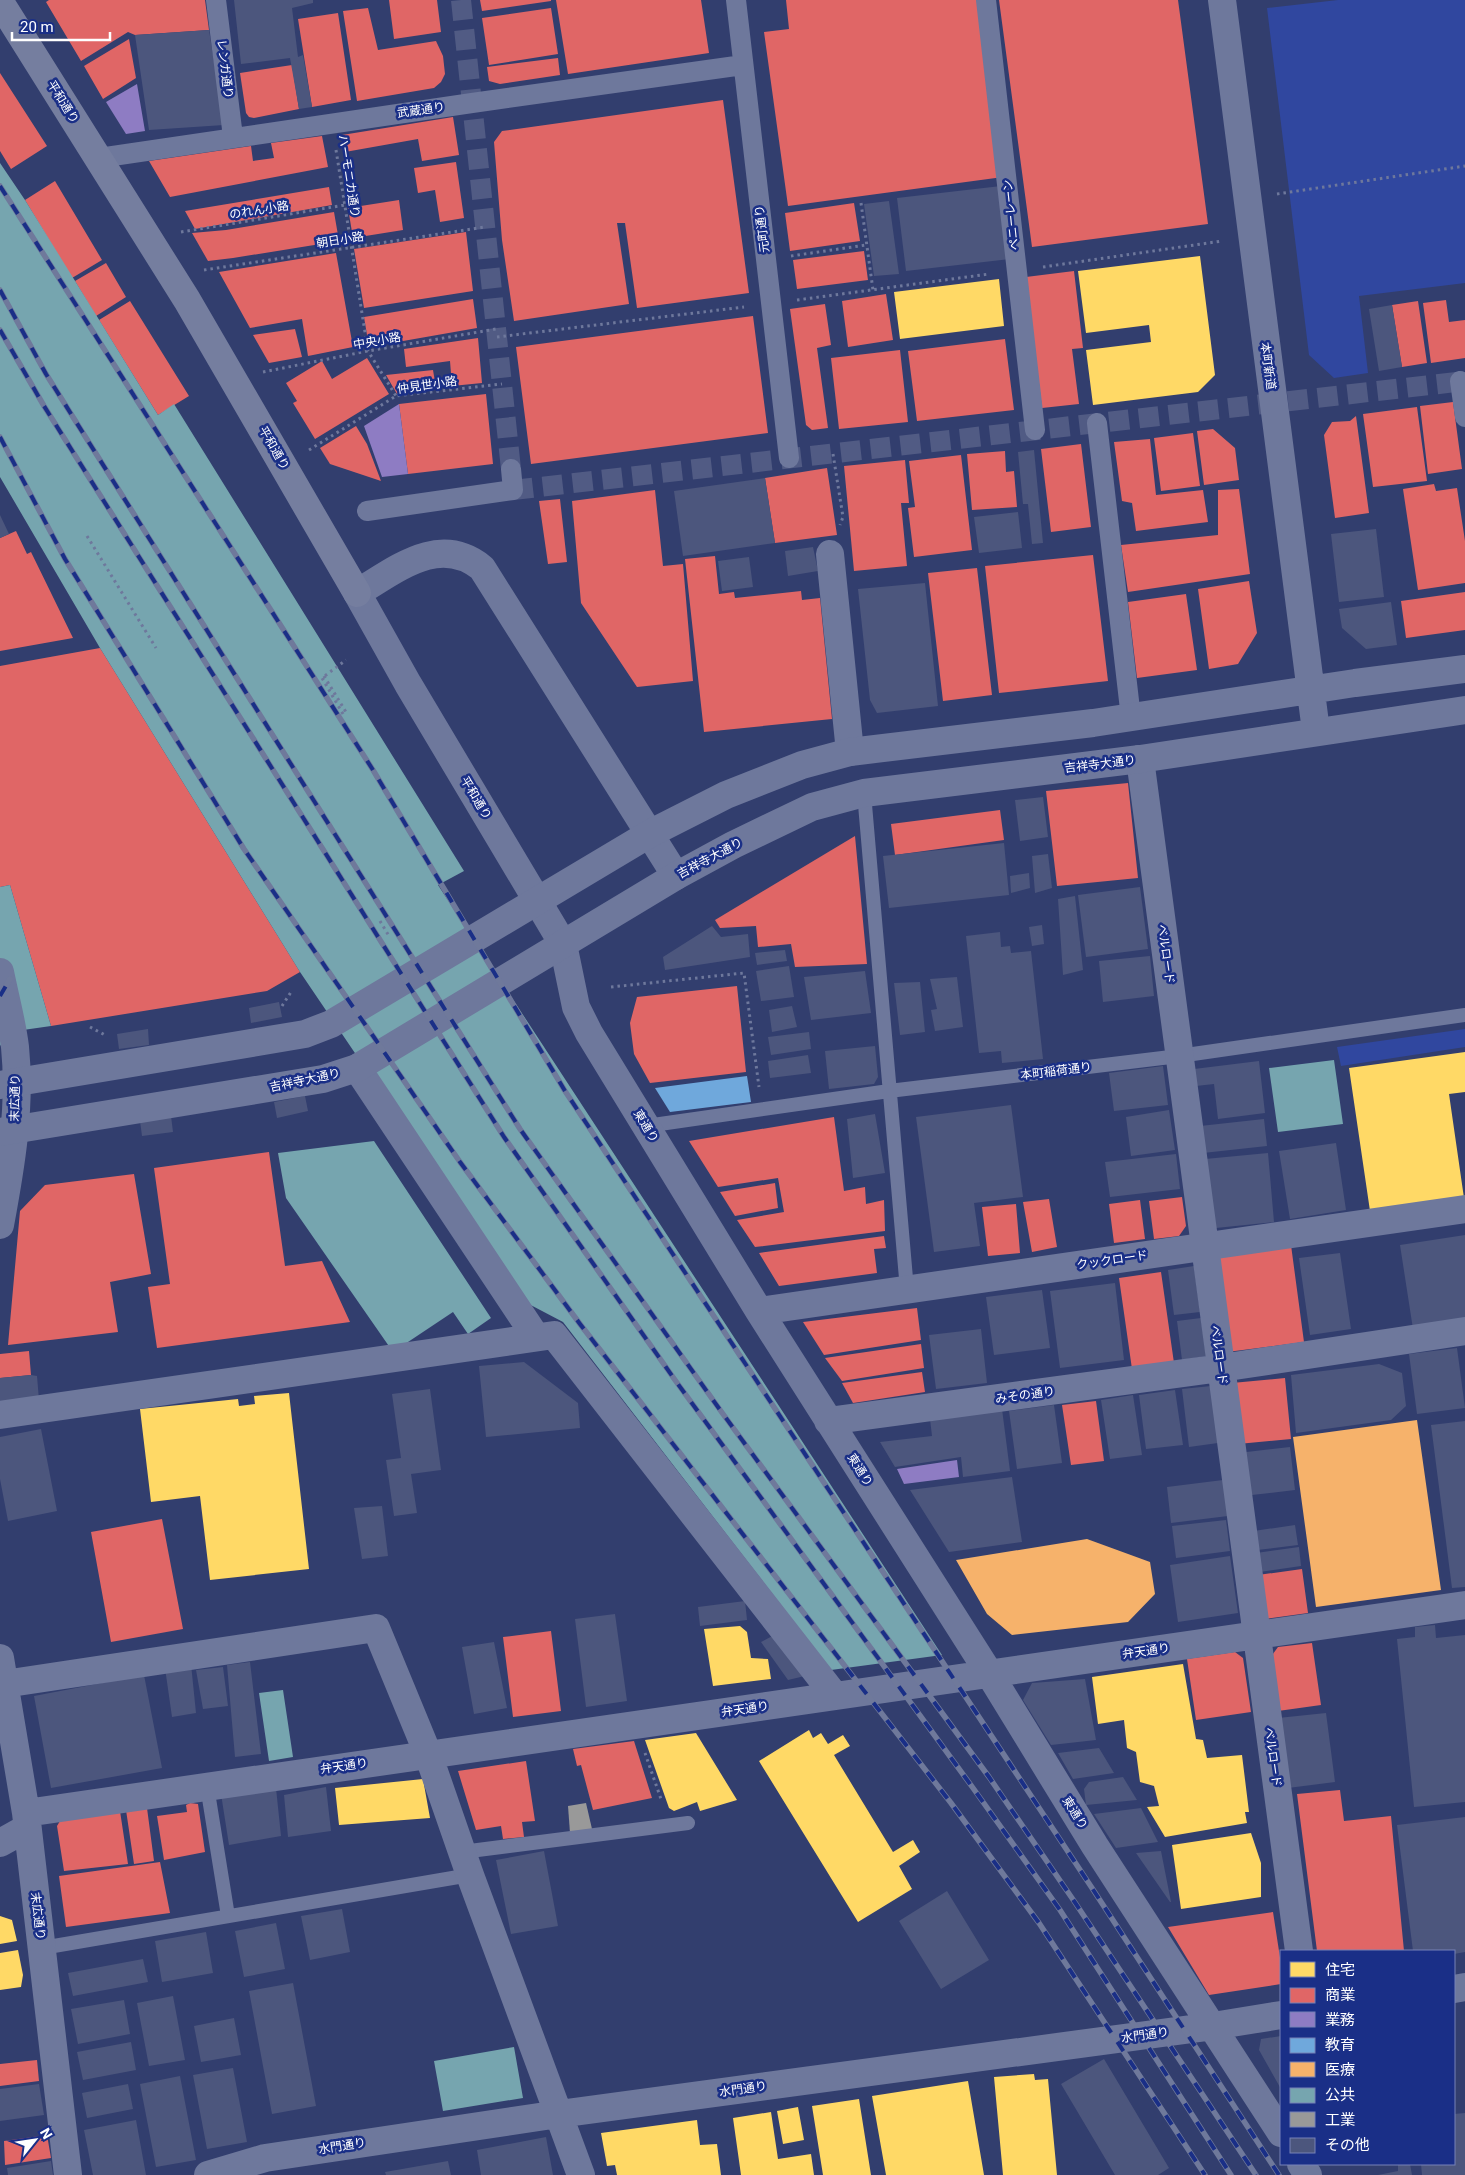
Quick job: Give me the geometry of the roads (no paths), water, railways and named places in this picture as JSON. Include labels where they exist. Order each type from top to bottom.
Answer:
[{"type":"main road","name":"平和通り","points":[[0,2],[187,300],[357,592]]},
{"type":"street","name":"レンガ通り","points":[[216,0],[234,137]]},
{"type":"street","name":"元町通り","points":[[736,0],[789,458]]},
{"type":"street","name":"ペニーレーン","points":[[986,0],[1035,430]]},
{"type":"street","name":"本町新道","points":[[1222,0],[1251,238],[1316,731]]},
{"type":"street","name":"武蔵通り","points":[[99,158],[743,65]]},
{"type":"street","points":[[1460,381],[1465,417]]},
{"type":"street","points":[[1097,423],[1131,718]]},
{"type":"street","points":[[367,510],[513,490],[511,469]]},
{"type":"street","points":[[357,592],[408,563],[431,553],[448,553],[466,557],[482,568],[676,876]]},
{"type":"street","points":[[830,554],[850,752]]},
{"type":"street","name":"平和通り","points":[[357,592],[408,684],[538,900]]},
{"type":"street","points":[[8,1084],[305,1034],[330,1024],[395,987],[650,833],[726,796],[802,765],[850,752],[1131,718],[1310,689],[1465,669]]},
{"type":"street","name":"吉祥寺大通り","points":[[8,1131],[323,1079],[357,1068],[676,876],[812,806],[864,794],[1140,759],[1465,710]]},
{"type":"street","name":"ベルロード","points":[[1140,759],[1299,1950]]},
{"type":"street","name":"東通り","points":[[538,900],[563,944],[576,1007],[589,1033],[760,1312],[989,1673],[1095,1846],[1280,2131]]},
{"type":"street","name":"末広通り","points":[[0,972],[15,1046],[8,1084],[8,1131],[0,1225]]},
{"type":"street","points":[[357,1068],[536,1337]]},
{"type":"street","name":"クックロード","points":[[760,1312],[1465,1209]]},
{"type":"street","name":"みその通り","points":[[828,1421],[1221,1368],[1465,1331]]},
{"type":"street","points":[[0,1415],[554,1335],[835,1696]]},
{"type":"street","name":"弁天通り","points":[[0,1843],[26,1820],[208,1786],[1465,1605]]},
{"type":"street","points":[[2,1671],[376,1628],[428,1754],[466,1864],[581,2175]]},
{"type":"street","name":"末広通り","points":[[2,1671],[26,1820],[68,2175]]},
{"type":"street","name":"水門通り","points":[[208,2175],[265,2158],[559,2114],[1213,2026],[1280,2015]]},
{"type":"lane","points":[[864,794],[907,1290]]},
{"type":"lane","name":"本町稲荷通り","points":[[646,1126],[889,1091],[1179,1056],[1465,1015]]},
{"type":"lane","points":[[208,1786],[228,1916]]},
{"type":"lane","points":[[42,1948],[228,1916],[466,1864],[688,1823]]},
{"type":"tunnel","points":[[461,0],[511,469]]},
{"type":"tunnel","points":[[513,490],[1465,381]]},
{"type":"railway","points":[[0,186],[373,770],[565,1091],[1092,1888],[1279,2175]]},
{"type":"railway","points":[[0,290],[46,374],[520,1129],[723,1414],[989,1777],[1074,1901],[1256,2175]]},
{"type":"railway","points":[[0,330],[44,406],[504,1137],[675,1380],[1060,1910],[1231,2175]]},
{"type":"railway","points":[[0,437],[65,559],[244,849],[460,1162],[580,1324],[951,1803],[1039,1923],[1205,2175]]},
{"type":"railway","points":[[0,996],[10,979]]}]
